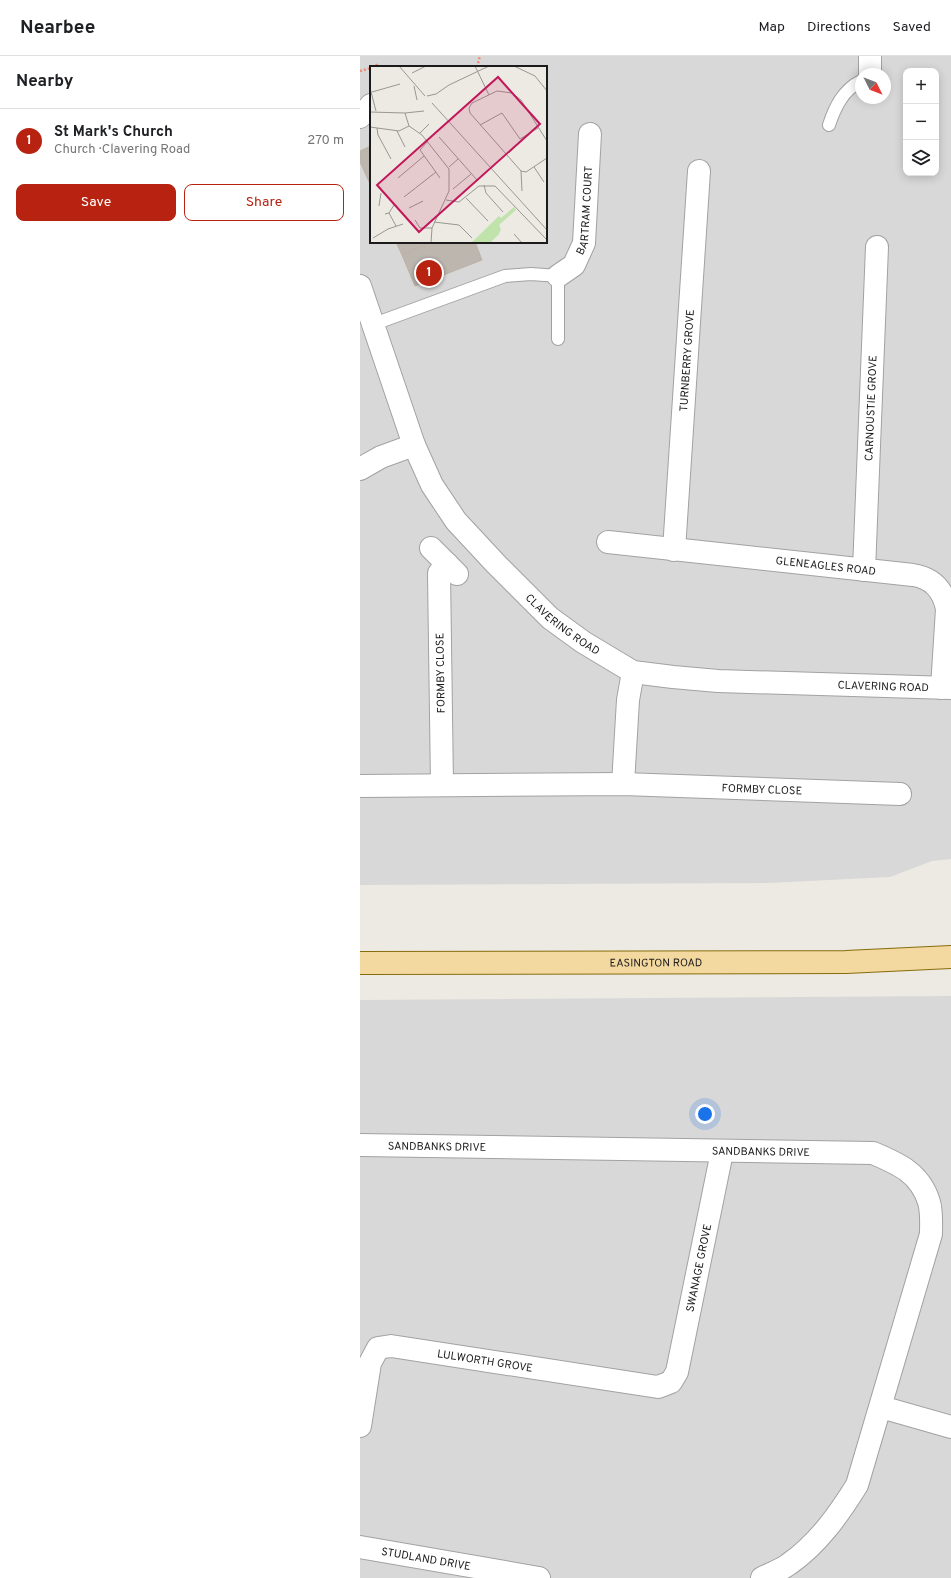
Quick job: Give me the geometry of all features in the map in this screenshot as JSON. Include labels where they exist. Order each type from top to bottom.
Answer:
[{"type":"main road","name":"EASINGTON ROAD","points":[[360,963],[846,962],[951,957]]},
{"type":"street","points":[[870,56],[870,68]]},
{"type":"street","points":[[360,117],[370,106]]},
{"type":"street","name":"BARTRAM COURT","points":[[558,276],[574,265],[584,244],[590,134]]},
{"type":"street","name":"TURNBERRY GROVE","points":[[674,550],[699,171]]},
{"type":"street","name":"CARNOUSTIE GROVE","points":[[864,570],[877,247]]},
{"type":"street","name":"CLAVERING ROAD","points":[[360,286],[414,445],[432,485],[456,521],[550,618],[609,659],[633,672],[718,681],[946,688]]},
{"type":"street","points":[[360,469],[381,457],[414,445]]},
{"type":"street","name":"GLENEAGLES ROAD","points":[[608,542],[921,576],[935,584],[946,599],[946,688]]},
{"type":"street","name":"FORMBY CLOSE","points":[[431,548],[453,569],[439,573],[442,785]]},
{"type":"street","points":[[623,784],[628,700],[633,672]]},
{"type":"street","name":"FORMBY CLOSE","points":[[360,786],[623,784],[900,794]]},
{"type":"street","name":"SANDBANKS DRIVE","points":[[360,1145],[722,1152],[873,1153],[899,1164],[920,1182],[929,1204],[931,1234],[881,1407]]},
{"type":"street","name":"SWANAGE GROVE","points":[[671,1382],[677,1372],[722,1152]]},
{"type":"street","name":"LULWORTH GROVE","points":[[360,1426],[370,1363],[378,1348],[392,1346],[658,1387],[671,1382]]},
{"type":"street","points":[[762,1578],[789,1564],[820,1537],[841,1512],[858,1485],[881,1407],[951,1427]]},
{"type":"street","name":"STUDLAND DRIVE","points":[[360,1547],[539,1578]]},
{"type":"lane","points":[[829,125],[834,110],[841,98],[855,84]]},
{"type":"lane","points":[[374,324],[505,276],[531,274],[558,276],[558,338]]},
{"type":"path","points":[[477,66],[480,56]]},
{"type":"path","points":[[360,71],[370,68]]},
{"type":"shaded area","points":[[360,56],[951,56],[951,859],[932,861],[890,877],[768,883],[360,885]]},
{"type":"shaded area","points":[[951,996],[951,1578],[360,1578],[360,1000]]},
{"type":"building","points":[[370,146],[370,184],[360,162],[360,151]]},
{"type":"building","points":[[396,243],[429,243],[402,255]]},
{"type":"building","points":[[429,243],[475,243],[482,260],[415,286],[402,255]]},
{"type":"place","name":"St Mark's Church","points":[[429,273]]}]
